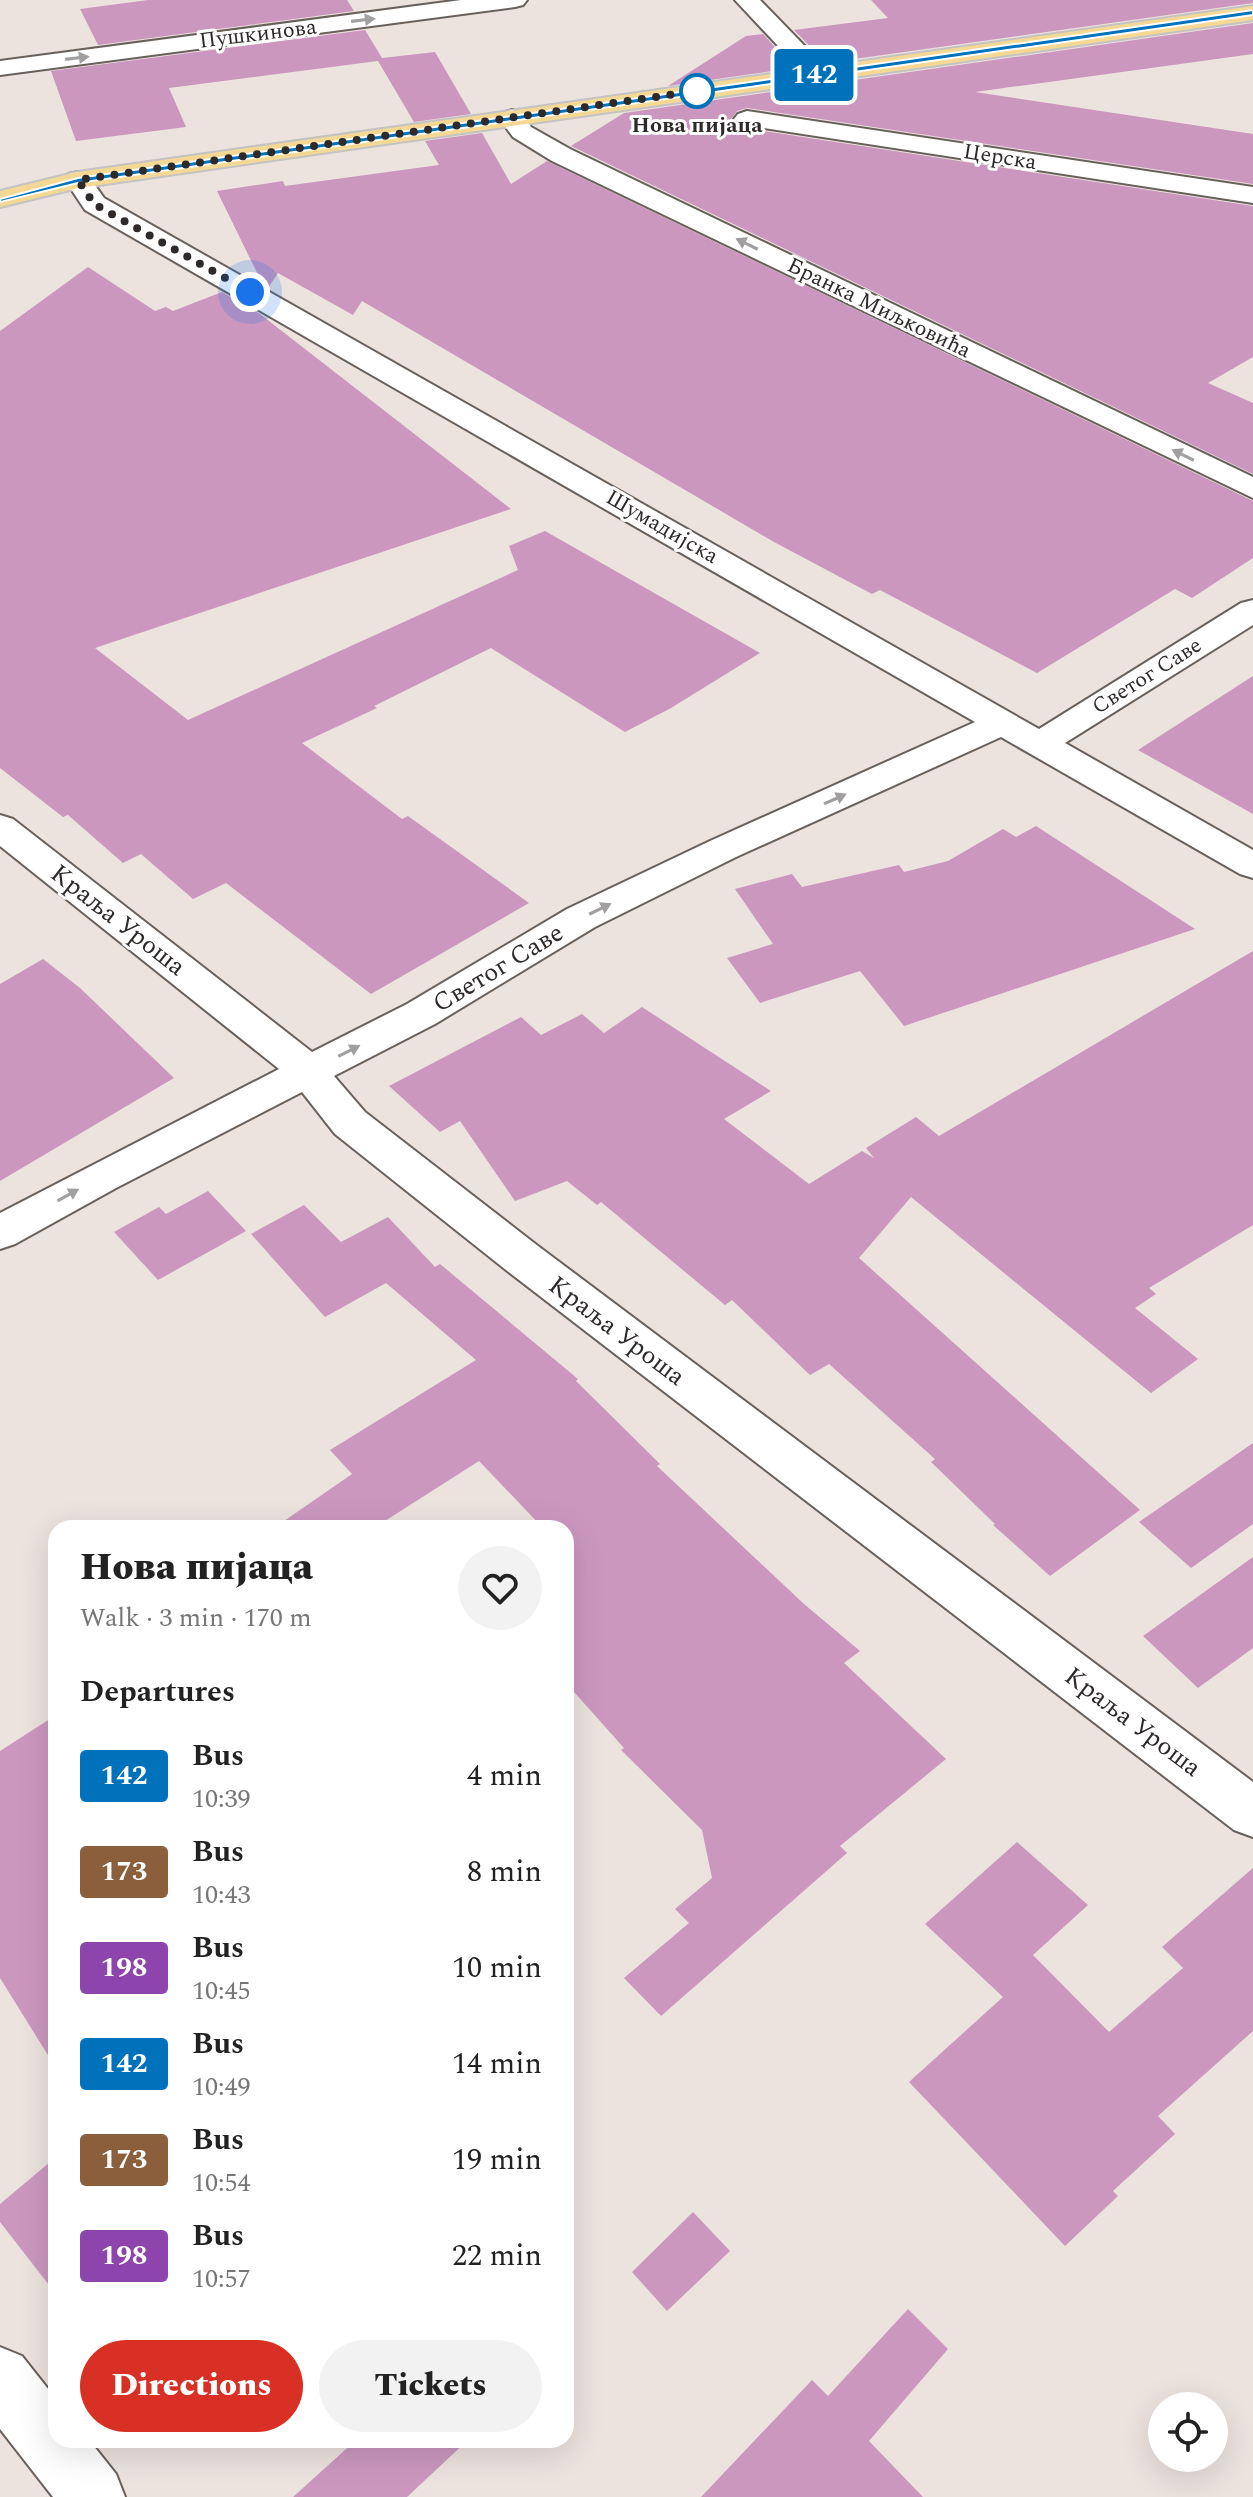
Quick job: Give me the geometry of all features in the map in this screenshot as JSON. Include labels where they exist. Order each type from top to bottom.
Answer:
[{"type":"main road","points":[[0,199],[78,180],[1253,13]]},
{"type":"main road","points":[[0,182],[41,178],[78,180]]},
{"type":"street","name":"Пушкинова","points":[[0,68],[515,0]]},
{"type":"street","points":[[747,0],[818,74]]},
{"type":"street","name":"Бранка Миљковића","points":[[512,118],[522,132],[561,155],[1253,489]]},
{"type":"street","name":"Церска","points":[[747,119],[1253,195]]},
{"type":"street","name":"Шумадијска","points":[[78,180],[94,204],[1253,866]]},
{"type":"street","name":"Светог Саве","points":[[1041,743],[1253,610]]},
{"type":"street","name":"Светог Саве","points":[[0,1233],[101,1177],[421,1014],[581,918],[723,849],[1005,722]]},
{"type":"street","name":"Краља Уроша","points":[[0,827],[309,1071],[335,1108],[350,1123],[522,1258],[1253,1813]]},
{"type":"street","points":[[0,2378],[48,2439]]},
{"type":"street","points":[[55,2448],[93,2497]]},
{"type":"building","points":[[148,0],[347,0],[354,11],[98,45],[80,9]]},
{"type":"building","points":[[871,0],[1253,0],[1253,3],[826,63],[794,30],[888,18]]},
{"type":"building","points":[[1253,23],[1253,54],[975,92],[1253,134],[1253,184],[747,108],[737,111],[731,119],[738,127],[1253,206],[1253,357],[1208,383],[1253,403],[1253,474],[571,146],[624,113]]},
{"type":"building","points":[[365,30],[382,58],[435,52],[471,114],[414,122],[378,61],[169,88],[186,127],[76,141],[51,71]]},
{"type":"building","points":[[763,34],[794,68],[668,86],[746,36]]},
{"type":"building","points":[[482,133],[511,184],[547,161],[1253,501],[1253,558],[1192,598],[1175,589],[1037,673],[880,590],[872,594],[774,542],[362,301],[353,315],[278,273],[268,288],[263,285],[217,191],[283,181],[285,186],[439,165],[425,141]]},
{"type":"building","points":[[88,267],[155,311],[166,307],[173,311],[222,292],[260,314],[511,509],[95,648],[188,720],[518,570],[509,546],[545,531],[760,653],[671,708],[625,732],[491,648],[374,706],[377,708],[302,743],[402,819],[408,816],[529,903],[371,994],[226,883],[193,899],[141,854],[123,863],[68,815],[63,817],[0,768],[0,331]]},
{"type":"building","points":[[1253,676],[1253,814],[1138,750]]},
{"type":"building","points":[[1036,826],[1195,929],[904,1026],[860,971],[760,1003],[727,958],[773,944],[735,889],[792,874],[802,887],[899,865],[904,872],[948,861],[1003,829],[1016,837]]},
{"type":"building","points":[[1253,951],[1253,1225],[1149,1288],[1156,1294],[1135,1308],[1198,1359],[1151,1393],[911,1197],[859,1258],[1140,1510],[1050,1576],[993,1525],[931,1462],[935,1459],[829,1364],[810,1375],[732,1300],[725,1305],[601,1202],[597,1205],[567,1181],[515,1201],[460,1121],[440,1132],[389,1086],[521,1017],[541,1035],[582,1014],[604,1033],[642,1007],[771,1091],[724,1119],[809,1184],[862,1151],[874,1158],[866,1148],[916,1117],[939,1136]]},
{"type":"building","points":[[43,959],[80,988],[174,1078],[0,1181],[0,984]]},
{"type":"building","points":[[208,1191],[246,1231],[158,1280],[114,1232],[159,1207],[166,1214]]},
{"type":"building","points":[[304,1205],[341,1242],[388,1217],[435,1267],[440,1264],[578,1379],[576,1381],[660,1464],[657,1466],[804,1604],[860,1651],[844,1663],[946,1759],[840,1846],[847,1853],[661,2016],[624,1978],[689,1923],[675,1909],[712,1878],[702,1830],[621,1750],[624,1748],[574,1692],[574,1520],[535,1520],[479,1461],[387,1520],[286,1520],[352,1474],[330,1450],[476,1360],[386,1283],[325,1317],[251,1234]]},
{"type":"building","points":[[1253,1443],[1253,1524],[1191,1568],[1139,1522]]},
{"type":"building","points":[[1253,1557],[1253,1648],[1198,1688],[1143,1636]]},
{"type":"building","points":[[48,1720],[48,2055],[0,1978],[0,1751]]},
{"type":"building","points":[[1017,1842],[1088,1905],[1033,1955],[1109,2032],[1183,1968],[1162,1947],[1253,1868],[1253,2031],[1158,2116],[1175,2134],[1113,2191],[1118,2196],[1065,2246],[909,2082],[1003,1997],[925,1924]]},
{"type":"building","points":[[48,2164],[48,2284],[0,2222],[0,2204]]},
{"type":"building","points":[[693,2212],[730,2251],[667,2311],[632,2272]]},
{"type":"building","points":[[908,2309],[948,2349],[869,2441],[923,2497],[701,2497],[812,2380],[828,2396]]},
{"type":"building","points":[[347,2448],[459,2448],[407,2497],[293,2497]]},
{"type":"bus line","name":"142","points":[[0,199],[44,191],[78,180],[1253,13]]},
{"type":"place","name":"Нова пијаца","points":[[697,91]]},
{"type":"route","points":[[250,292],[94,204],[78,180],[697,91]]}]
